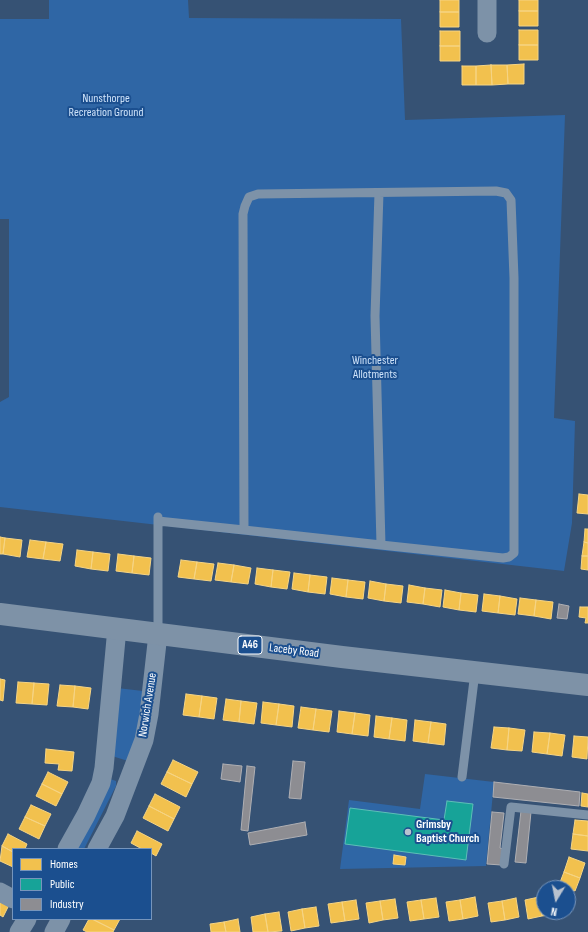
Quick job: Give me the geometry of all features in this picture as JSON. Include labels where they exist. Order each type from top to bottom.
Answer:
[{"type":"highway","name":"Laceby Road","points":[[0,614],[475,672],[588,684]]},
{"type":"street","points":[[487,0],[487,33]]},
{"type":"street","points":[[68,848],[86,815],[101,783],[104,768],[117,628]]},
{"type":"street","name":"Norwich Avenue","points":[[98,848],[115,816],[144,740],[158,634]]},
{"type":"street","points":[[104,768],[131,776]]},
{"type":"street","points":[[0,892],[12,898]]},
{"type":"street","points":[[20,932],[26,920]]},
{"type":"lane","points":[[158,634],[158,519],[244,530],[503,558],[514,554],[514,286],[511,200],[506,193],[496,191],[379,192],[258,194],[250,197],[243,214],[244,530]]},
{"type":"lane","points":[[379,192],[375,316],[381,545]]},
{"type":"lane","points":[[462,777],[475,672]]},
{"type":"lane","points":[[504,864],[511,807],[588,815]]},
{"type":"green space","points":[[49,0],[188,0],[189,18],[401,19],[405,120],[565,115],[554,418],[575,421],[572,523],[564,571],[0,507],[0,402],[9,397],[9,219],[0,219],[0,19],[49,19]]},
{"type":"green space","points":[[117,688],[143,691],[139,727],[128,761],[112,756]]},
{"type":"green space","points":[[425,774],[494,782],[486,866],[340,869],[349,800],[420,809]]},
{"type":"green space","points":[[110,779],[116,781],[116,786],[85,848],[75,848]]},
{"type":"building: Homes","points":[[440,0],[459,0],[459,12],[440,12]]},
{"type":"building: Homes","points":[[519,0],[538,0],[538,11],[519,11]]},
{"type":"building: Homes","points":[[519,11],[538,11],[538,26],[519,26]]},
{"type":"building: Homes","points":[[440,12],[459,12],[459,27],[440,27]]},
{"type":"building: Homes","points":[[519,30],[538,30],[538,45],[519,45]]},
{"type":"building: Homes","points":[[440,31],[460,31],[460,46],[440,46]]},
{"type":"building: Homes","points":[[519,45],[538,45],[538,60],[519,60]]},
{"type":"building: Homes","points":[[440,46],[460,46],[460,61],[440,61]]},
{"type":"building: Homes","points":[[524,64],[524,84],[508,84],[507,65]]},
{"type":"building: Homes","points":[[491,65],[507,65],[508,84],[492,85]]},
{"type":"building: Homes","points":[[491,65],[492,85],[476,85],[476,66]]},
{"type":"building: Homes","points":[[462,66],[476,66],[476,85],[462,85]]},
{"type":"building: Homes","points":[[579,494],[588,495],[588,514],[577,513]]},
{"type":"building: Homes","points":[[585,529],[588,529],[588,543],[584,542]]},
{"type":"building: Homes","points":[[0,537],[5,538],[3,554],[0,554]]},
{"type":"building: Homes","points":[[5,538],[22,540],[20,557],[3,554]]},
{"type":"building: Homes","points":[[30,540],[46,542],[43,559],[27,557]]},
{"type":"building: Homes","points":[[46,542],[63,544],[60,561],[43,559]]},
{"type":"building: Homes","points":[[584,542],[588,543],[588,556],[582,556]]},
{"type":"building: Homes","points":[[77,550],[93,552],[91,569],[75,566]]},
{"type":"building: Homes","points":[[93,552],[110,554],[108,571],[91,569]]},
{"type":"building: Homes","points":[[118,554],[134,556],[132,573],[116,571]]},
{"type":"building: Homes","points":[[134,556],[151,558],[149,575],[132,573]]},
{"type":"building: Homes","points":[[582,556],[588,556],[588,570],[581,569]]},
{"type":"building: Homes","points":[[181,560],[197,562],[194,579],[178,577]]},
{"type":"building: Homes","points":[[197,562],[214,564],[211,581],[194,579]]},
{"type":"building: Homes","points":[[218,563],[234,565],[231,582],[215,580]]},
{"type":"building: Homes","points":[[234,565],[251,568],[248,584],[231,582]]},
{"type":"building: Homes","points":[[257,568],[273,570],[271,587],[255,584]]},
{"type":"building: Homes","points":[[273,570],[290,572],[287,589],[271,587]]},
{"type":"building: Homes","points":[[294,573],[310,575],[308,592],[292,589]]},
{"type":"building: Homes","points":[[310,575],[327,577],[325,594],[308,592]]},
{"type":"building: Homes","points":[[332,578],[348,580],[346,597],[330,594]]},
{"type":"building: Homes","points":[[348,580],[365,582],[363,599],[346,597]]},
{"type":"building: Homes","points":[[370,581],[386,584],[384,601],[368,598]]},
{"type":"building: Homes","points":[[386,584],[403,586],[401,603],[384,601]]},
{"type":"building: Homes","points":[[409,585],[425,588],[423,604],[407,602]]},
{"type":"building: Homes","points":[[425,588],[442,590],[440,607],[423,604]]},
{"type":"building: Homes","points":[[445,590],[461,593],[459,610],[443,607]]},
{"type":"building: Homes","points":[[461,593],[478,595],[476,612],[459,610]]},
{"type":"building: Homes","points":[[484,594],[500,596],[498,613],[482,611]]},
{"type":"building: Homes","points":[[500,596],[517,599],[515,615],[498,613]]},
{"type":"building: Homes","points":[[520,598],[536,600],[534,616],[518,614]]},
{"type":"building: Homes","points":[[536,600],[553,602],[551,619],[534,616]]},
{"type":"building: Homes","points":[[580,607],[588,607],[588,623],[585,623],[586,618],[579,617]]},
{"type":"building: Homes","points":[[0,679],[5,680],[3,701],[0,700]]},
{"type":"building: Homes","points":[[18,682],[34,683],[32,704],[16,703]]},
{"type":"building: Homes","points":[[34,683],[49,684],[47,705],[32,704]]},
{"type":"building: Homes","points":[[60,685],[75,686],[73,707],[57,706]]},
{"type":"building: Homes","points":[[75,686],[91,688],[88,709],[73,707]]},
{"type":"building: Homes","points":[[186,694],[202,696],[199,717],[183,715]]},
{"type":"building: Homes","points":[[202,696],[217,698],[214,719],[199,717]]},
{"type":"building: Homes","points":[[226,699],[241,701],[239,722],[223,720]]},
{"type":"building: Homes","points":[[241,701],[257,703],[254,724],[239,722]]},
{"type":"building: Homes","points":[[263,702],[279,704],[276,725],[261,723]]},
{"type":"building: Homes","points":[[279,704],[294,706],[292,727],[276,725]]},
{"type":"building: Homes","points":[[301,707],[316,709],[313,730],[298,728]]},
{"type":"building: Homes","points":[[316,709],[332,711],[329,732],[313,730]]},
{"type":"building: Homes","points":[[339,711],[355,713],[352,734],[337,732]]},
{"type":"building: Homes","points":[[355,713],[370,715],[368,736],[352,734]]},
{"type":"building: Homes","points":[[376,716],[392,718],[389,739],[374,737]]},
{"type":"building: Homes","points":[[392,718],[407,720],[405,741],[389,739]]},
{"type":"building: Homes","points":[[415,720],[431,722],[428,743],[413,741]]},
{"type":"building: Homes","points":[[431,722],[446,724],[444,745],[428,743]]},
{"type":"building: Homes","points":[[494,727],[509,728],[507,750],[491,748]]},
{"type":"building: Homes","points":[[509,728],[525,730],[522,751],[507,750]]},
{"type":"building: Homes","points":[[534,732],[550,733],[547,754],[532,752]]},
{"type":"building: Homes","points":[[550,733],[565,735],[562,756],[547,754]]},
{"type":"building: Homes","points":[[574,736],[588,737],[587,759],[572,757]]},
{"type":"building: Homes","points":[[46,749],[74,752],[72,771],[58,770],[59,764],[45,763]]},
{"type":"building: Homes","points":[[173,760],[198,772],[192,784],[167,772]]},
{"type":"building: Homes","points":[[48,772],[68,782],[62,794],[42,784]]},
{"type":"building: Homes","points":[[167,772],[192,784],[186,797],[161,784]]},
{"type":"building: Homes","points":[[42,784],[62,794],[56,806],[36,796]]},
{"type":"building: Homes","points":[[582,793],[588,794],[588,807],[581,806]]},
{"type":"building: Homes","points":[[155,794],[180,807],[174,819],[149,806]]},
{"type":"building: Homes","points":[[31,805],[51,814],[45,826],[25,817]]},
{"type":"building: Homes","points":[[149,806],[174,819],[168,831],[143,818]]},
{"type":"building: Homes","points":[[25,817],[45,826],[39,839],[19,829]]},
{"type":"building: Homes","points":[[575,820],[588,821],[588,836],[573,834]]},
{"type":"building: Homes","points":[[137,831],[162,844],[156,856],[152,854],[152,848],[140,848],[131,843]]},
{"type":"building: Homes","points":[[8,834],[27,844],[25,848],[12,848],[12,851],[2,846]]},
{"type":"building: Homes","points":[[573,834],[588,836],[588,851],[571,849]]},
{"type":"building: Homes","points":[[2,846],[12,851],[12,867],[0,861]]},
{"type":"building: Homes","points":[[394,855],[406,857],[405,865],[393,864]]},
{"type":"building: Homes","points":[[569,857],[585,863],[580,878],[564,872]]},
{"type":"building: Homes","points":[[564,872],[580,878],[576,888],[576,880],[561,880]]},
{"type":"building: Homes","points":[[475,897],[478,916],[463,919],[460,900]]},
{"type":"building: Homes","points":[[436,898],[439,917],[424,919],[421,900]]},
{"type":"building: Homes","points":[[516,898],[519,917],[505,920],[502,901]]},
{"type":"building: Homes","points":[[536,898],[536,917],[528,919],[525,900]]},
{"type":"building: Homes","points":[[395,899],[398,918],[383,920],[380,901]]},
{"type":"building: Homes","points":[[0,900],[9,905],[3,917],[0,915]]},
{"type":"building: Homes","points":[[356,900],[359,919],[345,921],[342,902]]},
{"type":"building: Homes","points":[[421,900],[424,919],[410,921],[407,902]]},
{"type":"building: Homes","points":[[460,900],[463,919],[449,921],[446,902]]},
{"type":"building: Homes","points":[[380,901],[383,920],[369,923],[366,903]]},
{"type":"building: Homes","points":[[502,901],[505,920],[491,922],[488,903]]},
{"type":"building: Homes","points":[[342,902],[345,921],[331,923],[328,904]]},
{"type":"building: Homes","points":[[316,907],[319,926],[305,928],[302,909]]},
{"type":"building: Homes","points":[[302,909],[305,928],[291,931],[288,912]]},
{"type":"building: Homes","points":[[279,912],[282,931],[268,932],[265,914]]},
{"type":"building: Homes","points":[[265,914],[268,932],[253,932],[251,917]]},
{"type":"building: Homes","points":[[238,919],[240,932],[226,932],[224,922]]},
{"type":"building: Homes","points":[[88,920],[94,920],[114,930],[113,932],[87,932],[83,930]]},
{"type":"building: Homes","points":[[94,920],[119,920],[114,930]]},
{"type":"building: Homes","points":[[224,922],[226,932],[211,932],[210,924]]},
{"type":"building: Public","name":"Grimsby Baptist Church","points":[[447,801],[473,804],[466,860],[345,844],[350,808],[444,820]]},
{"type":"building: Industry","points":[[559,604],[569,606],[567,619],[557,618]]},
{"type":"building: Industry","points":[[293,761],[305,762],[301,799],[289,798]]},
{"type":"building: Industry","points":[[223,764],[242,766],[240,782],[221,779]]},
{"type":"building: Industry","points":[[247,766],[255,767],[248,831],[241,830]]},
{"type":"building: Industry","points":[[494,782],[580,792],[579,806],[493,797]]},
{"type":"building: Industry","points":[[521,811],[531,812],[526,863],[515,862]]},
{"type":"building: Industry","points":[[492,812],[504,813],[500,848],[503,849],[501,865],[487,864]]},
{"type":"building: Industry","points":[[305,822],[307,835],[250,845],[248,833]]},
{"type":"place","name":"Grimsby Baptist Church","points":[[408,832]]},
{"type":"park label","name":"Nunsthorpe Recreation Ground","points":[[106,106]]},
{"type":"park label","name":"Winchester Allotments","points":[[375,368]]}]
